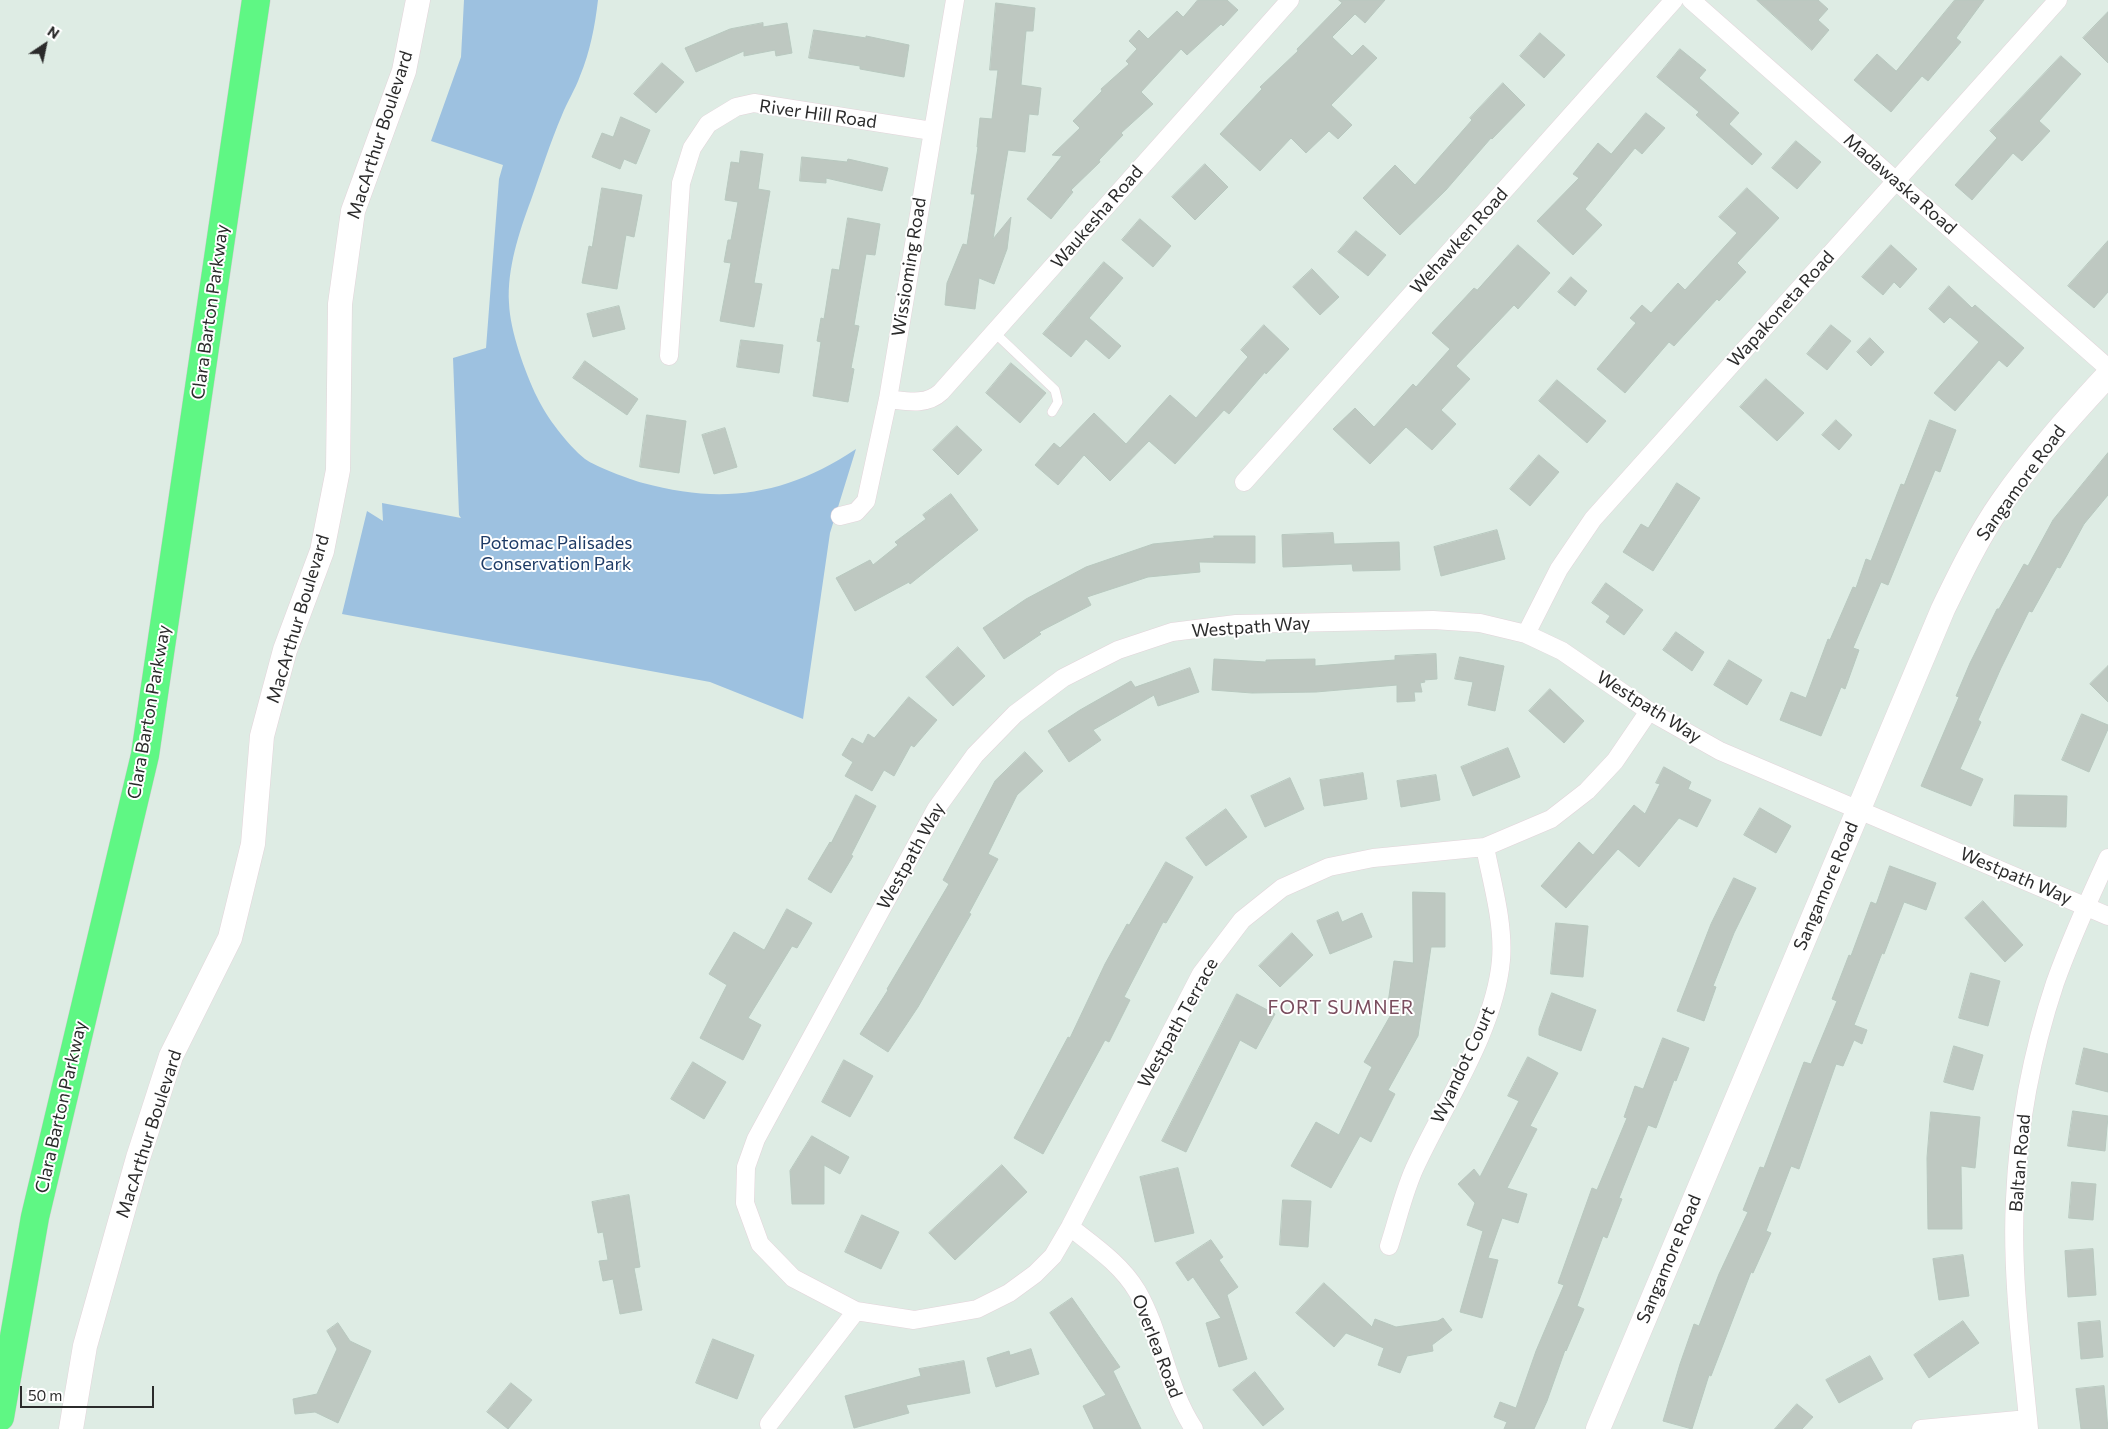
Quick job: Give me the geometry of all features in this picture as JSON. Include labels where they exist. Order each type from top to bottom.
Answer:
[{"type":"highway","name":"Clara Barton Parkway","points":[[0,1417],[35,1217],[145,755],[256,0]]},
{"type":"main road","name":"MacArthur Boulevard","points":[[71,1429],[85,1346],[138,1158],[172,1056],[230,938],[251,854],[262,736],[285,650],[322,551],[338,470],[340,304],[353,211],[404,71],[418,0]]},
{"type":"main road","name":"Sangamore Road","points":[[1598,1429],[1943,609],[1976,543],[2002,501],[2056,432],[2108,375]]},
{"type":"street","name":"Wissioming Road","points":[[840,516],[856,512],[866,501],[888,399],[932,131],[956,0]]},
{"type":"street","name":"Waukesha Road","points":[[888,399],[922,402],[937,396],[1290,0]]},
{"type":"street","name":"Wehawken Road","points":[[1244,482],[1674,0]]},
{"type":"street","name":"Madawaska Road","points":[[1691,0],[2108,368]]},
{"type":"street","name":"Wapakoneta Road","points":[[1526,634],[1559,569],[1593,519],[2058,0]]},
{"type":"street","name":"River Hill Road","points":[[669,356],[681,183],[692,148],[708,124],[736,107],[754,103],[932,131]]},
{"type":"street","name":"Westpath Way","points":[[856,1311],[793,1278],[760,1244],[745,1203],[746,1167],[760,1130],[936,809],[975,755],[1015,714],[1063,678],[1118,650],[1172,632],[1236,624],[1433,620],[1480,623],[1526,634],[1562,651],[1650,711],[1720,752],[2087,905],[2108,916]]},
{"type":"street","name":"Westpath Terrace","points":[[856,1311],[914,1320],[977,1309],[1009,1293],[1035,1274],[1053,1256],[1070,1227],[1201,974],[1242,920],[1282,888],[1329,866],[1373,858],[1485,847],[1551,819],[1587,791],[1615,761],[1650,711]]},
{"type":"street","name":"Wyandot Court","points":[[1389,1246],[1415,1166],[1483,1030],[1495,994],[1501,959],[1500,924],[1485,847]]},
{"type":"street","name":"Baltan Road","points":[[2029,1424],[2016,1261],[2015,1199],[2022,1128],[2035,1054],[2053,992],[2087,905],[2108,858]]},
{"type":"street","name":"Overlea Road","points":[[1070,1227],[1114,1262],[1136,1289],[1150,1316],[1183,1412],[1194,1429]]},
{"type":"street","points":[[769,1424],[856,1311]]},
{"type":"street","points":[[1921,1429],[2029,1424]]},
{"type":"lane","points":[[995,333],[1055,390],[1058,402],[1052,412]]},
{"type":"green space","name":"Potomac Palisades Conservation Park","points":[[464,0],[598,0],[592,39],[584,67],[564,110],[518,238],[509,290],[512,326],[532,387],[552,422],[578,453],[597,466],[643,483],[672,490],[727,494],[754,492],[805,477],[830,465],[856,449],[830,533],[803,719],[710,682],[342,614],[367,511],[383,521],[382,503],[461,518],[459,515],[453,358],[486,348],[499,179],[503,165],[431,141],[461,57]]},
{"type":"building","points":[[1198,0],[1227,0],[1238,10],[1223,26],[1221,24],[1187,55],[1181,49],[1141,92],[1153,104],[1121,133],[1123,135],[1099,160],[1100,162],[1071,190],[1073,192],[1051,219],[1027,199],[1062,156],[1052,155],[1080,128],[1073,121],[1102,91],[1101,89],[1129,64],[1126,61],[1137,49],[1129,41],[1139,30],[1148,39],[1177,11],[1183,17]]},
{"type":"building","points":[[1339,0],[1385,0],[1365,23],[1355,14],[1332,37],[1352,56],[1363,45],[1377,58],[1331,105],[1352,125],[1338,139],[1329,131],[1306,153],[1291,138],[1260,171],[1220,134],[1262,89],[1260,87],[1298,51],[1297,49],[1342,3]]},
{"type":"building","points":[[1757,0],[1818,0],[1828,9],[1818,20],[1829,30],[1812,50]]},
{"type":"building","points":[[1955,0],[1984,0],[1956,38],[1961,42],[1928,81],[1922,76],[1891,112],[1854,80],[1877,54],[1896,71]]},
{"type":"building","points":[[996,3],[1035,8],[1033,31],[1026,31],[1021,85],[1041,88],[1038,115],[1029,114],[1025,152],[1008,150],[993,239],[1011,217],[1007,249],[994,284],[979,278],[975,309],[945,305],[947,283],[963,244],[967,245],[975,194],[971,194],[980,118],[992,119],[998,70],[990,70]]},
{"type":"building","points":[[2108,12],[2108,63],[2083,38]]},
{"type":"building","points":[[763,23],[763,27],[787,23],[792,53],[776,56],[775,50],[744,56],[744,51],[696,72],[685,48],[730,29]]},
{"type":"building","points":[[814,30],[866,38],[866,36],[909,45],[904,77],[860,69],[860,66],[809,58]]},
{"type":"building","points":[[1540,33],[1565,55],[1544,78],[1520,56]]},
{"type":"building","points":[[1680,49],[1706,70],[1699,78],[1739,113],[1729,124],[1762,154],[1752,165],[1696,115],[1699,112],[1657,77]]},
{"type":"building","points":[[2061,56],[2081,74],[2039,121],[2050,131],[2022,161],[2013,153],[1972,200],[1955,185],[1997,138],[1990,131]]},
{"type":"building","points":[[662,63],[684,82],[656,113],[634,94]]},
{"type":"building","points":[[1503,83],[1525,105],[1491,138],[1446,190],[1400,235],[1363,198],[1395,165],[1415,185],[1472,120],[1470,118]]},
{"type":"building","points":[[1646,113],[1665,128],[1642,154],[1635,148],[1585,209],[1602,225],[1573,255],[1537,221],[1579,178],[1573,174],[1598,143],[1611,154]]},
{"type":"building","points":[[621,117],[650,130],[636,164],[624,159],[620,169],[592,157],[602,133],[613,137]]},
{"type":"building","points":[[1796,141],[1821,162],[1797,189],[1772,168]]},
{"type":"building","points":[[741,151],[763,154],[758,189],[770,191],[754,283],[762,284],[754,327],[720,321],[731,263],[724,262],[728,240],[731,240],[738,202],[725,200],[731,162],[739,163]]},
{"type":"building","points":[[802,157],[847,162],[848,159],[888,168],[882,191],[826,178],[826,183],[800,181]]},
{"type":"building","points":[[1205,164],[1228,187],[1195,220],[1172,197]]},
{"type":"building","points":[[602,188],[642,195],[634,237],[626,235],[617,289],[582,283],[589,246],[592,247]]},
{"type":"building","points":[[1747,188],[1779,218],[1737,263],[1746,272],[1719,301],[1717,299],[1674,346],[1669,342],[1625,393],[1597,369],[1636,323],[1630,318],[1642,305],[1651,313],[1678,283],[1685,290],[1737,233],[1719,217]]},
{"type":"building","points":[[848,218],[880,224],[875,255],[866,254],[854,325],[859,326],[851,368],[854,369],[848,402],[813,396],[821,342],[817,341],[821,318],[824,319],[832,269],[839,270]]},
{"type":"building","points":[[1140,219],[1171,246],[1153,267],[1122,240]]},
{"type":"building","points":[[1356,231],[1386,255],[1368,276],[1338,252]]},
{"type":"building","points":[[2108,241],[2108,292],[2094,308],[2068,286]]},
{"type":"building","points":[[1518,245],[1550,273],[1518,309],[1514,305],[1456,366],[1470,379],[1441,410],[1456,424],[1432,450],[1406,427],[1370,464],[1333,429],[1355,408],[1374,427],[1413,384],[1416,387],[1450,349],[1432,333],[1474,288],[1477,290]]},
{"type":"building","points":[[1891,245],[1917,269],[1900,288],[1894,282],[1883,295],[1862,277]]},
{"type":"building","points":[[1104,262],[1123,278],[1089,318],[1121,346],[1109,359],[1086,339],[1071,357],[1043,334]]},
{"type":"building","points":[[1312,269],[1339,297],[1320,315],[1293,287]]},
{"type":"building","points":[[1571,277],[1587,291],[1575,306],[1558,292]]},
{"type":"building","points":[[1949,286],[1972,308],[1975,305],[2024,348],[2007,367],[1999,360],[1955,411],[1934,393],[1979,342],[1950,317],[1944,323],[1929,309]]},
{"type":"building","points":[[619,306],[625,329],[593,337],[587,314]]},
{"type":"building","points":[[1264,325],[1289,349],[1266,374],[1265,372],[1229,414],[1224,410],[1175,464],[1149,441],[1110,481],[1084,455],[1058,485],[1035,465],[1054,443],[1060,448],[1094,413],[1126,444],[1170,395],[1196,418],[1248,357],[1241,350]]},
{"type":"building","points":[[1831,325],[1851,341],[1827,370],[1807,354]]},
{"type":"building","points":[[1870,338],[1884,352],[1871,366],[1857,352]]},
{"type":"building","points":[[741,340],[783,345],[779,373],[737,367]]},
{"type":"building","points":[[585,361],[638,399],[627,415],[573,378]]},
{"type":"building","points":[[1011,363],[1046,393],[1020,423],[986,393]]},
{"type":"building","points":[[1766,379],[1804,413],[1777,441],[1740,407]]},
{"type":"building","points":[[1557,380],[1606,421],[1587,443],[1539,401]]},
{"type":"building","points":[[647,415],[686,421],[679,473],[640,467]]},
{"type":"building","points":[[1836,420],[1852,435],[1839,450],[1822,435]]},
{"type":"building","points":[[1930,420],[1956,430],[1940,472],[1935,470],[1888,585],[1881,582],[1853,648],[1859,650],[1845,689],[1841,687],[1821,736],[1780,720],[1791,692],[1806,698],[1828,639],[1830,640],[1853,587],[1856,588],[1866,559],[1871,561],[1901,484],[1904,485]]},
{"type":"building","points":[[957,426],[982,450],[958,475],[933,450]]},
{"type":"building","points":[[725,428],[737,467],[714,474],[702,435]]},
{"type":"building","points":[[2108,453],[2108,495],[2084,524],[2060,568],[2057,567],[2032,612],[2029,611],[1978,720],[1981,722],[1960,769],[1983,779],[1971,806],[1921,786],[1959,697],[1956,696],[1970,663],[1997,609],[1999,609],[2024,564],[2028,566],[2053,520]]},
{"type":"building","points":[[1539,455],[1559,472],[1530,506],[1510,489]]},
{"type":"building","points":[[1677,483],[1700,498],[1653,571],[1623,552],[1641,524],[1648,528]]},
{"type":"building","points":[[951,494],[978,530],[910,584],[909,582],[855,611],[836,578],[870,560],[873,565],[898,545],[895,542],[926,519],[923,515]]},
{"type":"building","points":[[1497,530],[1505,559],[1441,576],[1434,547]]},
{"type":"building","points":[[1333,533],[1334,544],[1399,542],[1400,570],[1353,571],[1352,564],[1283,567],[1282,535]]},
{"type":"building","points":[[1214,536],[1255,536],[1255,563],[1199,562],[1200,572],[1148,577],[1087,597],[1091,605],[1039,632],[1041,634],[1004,659],[983,628],[1026,599],[1086,567],[1153,544],[1214,538]]},
{"type":"building","points":[[1606,583],[1643,610],[1624,635],[1606,622],[1610,616],[1592,603]]},
{"type":"building","points":[[1676,632],[1704,652],[1692,671],[1663,650]]},
{"type":"building","points":[[958,647],[985,676],[953,706],[926,677]]},
{"type":"building","points":[[1436,654],[1437,679],[1424,680],[1425,682],[1420,683],[1422,692],[1414,692],[1415,701],[1397,702],[1397,685],[1316,692],[1252,693],[1212,690],[1214,659],[1266,662],[1266,660],[1315,659],[1315,666],[1395,660],[1395,656]]},
{"type":"building","points":[[1460,657],[1504,666],[1495,711],[1468,705],[1473,682],[1455,679]]},
{"type":"building","points":[[1729,660],[1762,680],[1747,705],[1714,685]]},
{"type":"building","points":[[2108,666],[2108,702],[2090,684]]},
{"type":"building","points":[[1190,668],[1199,692],[1158,706],[1154,695],[1093,730],[1101,740],[1069,762],[1048,731],[1131,681],[1135,687]]},
{"type":"building","points":[[1550,689],[1584,721],[1564,743],[1529,711]]},
{"type":"building","points":[[909,697],[937,720],[914,747],[911,745],[894,776],[884,770],[872,791],[845,776],[853,762],[842,755],[852,738],[863,744],[868,734],[874,738]]},
{"type":"building","points":[[2082,714],[2108,725],[2089,772],[2062,760]]},
{"type":"building","points":[[1508,748],[1520,777],[1473,796],[1461,767]]},
{"type":"building","points":[[1025,752],[1043,771],[1017,795],[988,854],[998,859],[969,913],[971,914],[918,1007],[888,1052],[860,1034],[888,990],[949,884],[943,880],[995,781]]},
{"type":"building","points":[[1664,767],[1691,782],[1688,789],[1711,800],[1697,827],[1679,818],[1639,867],[1618,849],[1566,908],[1541,886],[1579,842],[1593,855],[1634,805],[1645,814],[1660,784],[1656,783]]},
{"type":"building","points":[[1363,773],[1367,799],[1324,806],[1320,780]]},
{"type":"building","points":[[1436,775],[1440,800],[1401,807],[1397,781]]},
{"type":"building","points":[[1290,778],[1304,809],[1265,827],[1251,796]]},
{"type":"building","points":[[856,795],[876,806],[851,855],[853,856],[831,893],[808,879],[831,843]]},
{"type":"building","points":[[2015,795],[2067,796],[2066,827],[2014,826]]},
{"type":"building","points":[[1760,808],[1791,826],[1776,853],[1744,835]]},
{"type":"building","points":[[1226,809],[1247,837],[1206,866],[1186,838]]},
{"type":"building","points":[[1166,862],[1193,877],[1166,923],[1163,922],[1124,997],[1130,1000],[1109,1042],[1105,1040],[1043,1154],[1014,1138],[1068,1037],[1070,1038],[1105,964],[1127,924],[1129,925]]},
{"type":"building","points":[[1890,866],[1936,883],[1926,910],[1904,902],[1854,1025],[1867,1030],[1862,1044],[1854,1040],[1843,1066],[1836,1064],[1799,1169],[1791,1166],[1766,1231],[1771,1233],[1753,1273],[1751,1272],[1711,1376],[1709,1375],[1692,1429],[1663,1421],[1694,1324],[1699,1326],[1719,1274],[1748,1212],[1743,1210],[1760,1167],[1764,1168],[1804,1062],[1811,1064],[1837,1001],[1832,999],[1849,955],[1851,956],[1871,902],[1876,904]]},
{"type":"building","points":[[1734,878],[1756,888],[1734,933],[1713,986],[1716,987],[1704,1021],[1677,1011],[1711,924]]},
{"type":"building","points":[[1413,892],[1445,893],[1445,947],[1431,947],[1418,1036],[1388,1090],[1395,1094],[1371,1142],[1360,1136],[1331,1188],[1291,1166],[1316,1122],[1339,1135],[1372,1067],[1364,1062],[1393,1011],[1387,1010],[1394,961],[1413,963]]},
{"type":"building","points":[[1983,901],[2023,945],[2005,962],[1965,918]]},
{"type":"building","points":[[787,909],[812,923],[797,948],[792,946],[748,1018],[761,1025],[743,1060],[700,1038],[727,985],[709,974],[734,932],[764,950]]},
{"type":"building","points":[[1338,912],[1342,922],[1362,913],[1372,937],[1330,954],[1317,921]]},
{"type":"building","points":[[1556,923],[1588,926],[1583,977],[1551,974]]},
{"type":"building","points":[[1292,933],[1313,955],[1280,987],[1259,966]]},
{"type":"building","points":[[1971,973],[2000,981],[1988,1026],[1959,1018]]},
{"type":"building","points":[[1552,993],[1596,1010],[1581,1051],[1539,1035],[1539,1029]]},
{"type":"building","points":[[1237,994],[1275,1014],[1256,1049],[1240,1040],[1186,1152],[1162,1141]]},
{"type":"building","points":[[1663,1038],[1689,1048],[1676,1081],[1674,1080],[1656,1128],[1648,1125],[1619,1198],[1622,1199],[1607,1238],[1603,1236],[1577,1306],[1584,1309],[1565,1350],[1547,1401],[1534,1429],[1504,1429],[1507,1422],[1494,1417],[1500,1402],[1516,1408],[1536,1351],[1564,1285],[1558,1283],[1592,1188],[1597,1190],[1627,1118],[1624,1117],[1635,1086],[1643,1089]]},
{"type":"building","points":[[1954,1046],[1983,1055],[1973,1090],[1944,1082]]},
{"type":"building","points":[[2084,1048],[2108,1054],[2108,1092],[2076,1084]]},
{"type":"building","points":[[1528,1057],[1558,1073],[1530,1126],[1537,1129],[1507,1188],[1527,1194],[1518,1223],[1502,1218],[1488,1258],[1498,1260],[1482,1318],[1460,1312],[1483,1231],[1467,1225],[1475,1203],[1458,1184],[1474,1169],[1480,1177],[1519,1101],[1508,1096]]},
{"type":"building","points":[[844,1060],[873,1076],[850,1117],[822,1102]]},
{"type":"building","points":[[693,1062],[726,1082],[704,1119],[671,1099]]},
{"type":"building","points":[[2073,1111],[2108,1116],[2105,1151],[2068,1146]]},
{"type":"building","points":[[1931,1112],[1980,1117],[1975,1168],[1961,1166],[1962,1229],[1928,1229],[1927,1158]]},
{"type":"building","points":[[812,1136],[849,1157],[840,1174],[824,1165],[824,1204],[792,1204],[790,1171]]},
{"type":"building","points":[[1002,1165],[1027,1192],[955,1260],[929,1233]]},
{"type":"building","points":[[1178,1168],[1194,1233],[1155,1242],[1140,1177]]},
{"type":"building","points":[[2072,1182],[2096,1184],[2093,1220],[2069,1218]]},
{"type":"building","points":[[629,1195],[640,1267],[634,1268],[642,1310],[620,1314],[613,1279],[603,1281],[599,1261],[608,1260],[603,1232],[598,1233],[592,1202]]},
{"type":"building","points":[[1283,1200],[1311,1201],[1308,1247],[1280,1245]]},
{"type":"building","points":[[862,1215],[899,1232],[881,1269],[845,1252]]},
{"type":"building","points":[[1211,1240],[1223,1257],[1219,1260],[1238,1287],[1227,1295],[1247,1359],[1219,1367],[1206,1323],[1221,1318],[1193,1277],[1188,1281],[1176,1263]]},
{"type":"building","points":[[2093,1249],[2096,1295],[2068,1297],[2065,1251]]},
{"type":"building","points":[[1963,1255],[1969,1296],[1939,1300],[1933,1259]]},
{"type":"building","points":[[1324,1283],[1372,1327],[1375,1319],[1396,1327],[1438,1321],[1443,1318],[1452,1330],[1432,1345],[1433,1351],[1407,1356],[1400,1373],[1378,1365],[1384,1348],[1346,1333],[1334,1347],[1296,1313]]},
{"type":"building","points":[[1072,1298],[1120,1367],[1113,1371],[1141,1429],[1094,1429],[1083,1406],[1106,1395],[1050,1313]]},
{"type":"building","points":[[1963,1321],[1979,1343],[1929,1378],[1914,1355]]},
{"type":"building","points":[[2100,1321],[2103,1357],[2081,1359],[2078,1323]]},
{"type":"building","points":[[338,1323],[350,1341],[371,1351],[338,1423],[315,1412],[295,1414],[293,1399],[317,1394],[337,1349],[327,1331]]},
{"type":"building","points":[[713,1339],[754,1355],[737,1399],[696,1383]]},
{"type":"building","points":[[1031,1349],[1039,1374],[996,1387],[987,1358],[1009,1351],[1010,1355]]},
{"type":"building","points":[[1870,1356],[1883,1379],[1839,1403],[1826,1380]]},
{"type":"building","points":[[964,1361],[970,1393],[906,1405],[909,1413],[854,1428],[845,1396],[921,1376],[919,1369]]},
{"type":"building","points":[[1255,1372],[1284,1409],[1263,1426],[1233,1390]]},
{"type":"building","points":[[511,1383],[532,1400],[508,1429],[487,1412]]},
{"type":"building","points":[[2104,1386],[2108,1429],[2081,1429],[2076,1389]]},
{"type":"building","points":[[1797,1404],[1813,1417],[1802,1429],[1775,1429]]},
{"type":"district","name":"FORT SUMNER","points":[[1341,1008]]}]
